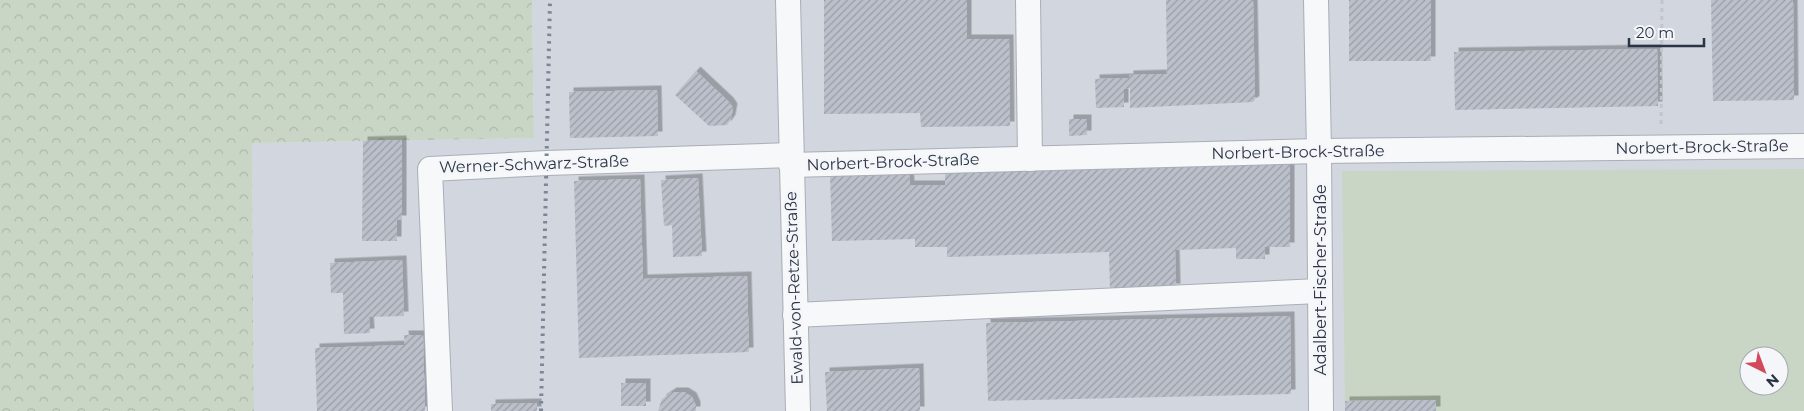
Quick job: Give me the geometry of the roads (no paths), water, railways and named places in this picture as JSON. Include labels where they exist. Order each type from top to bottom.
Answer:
[{"type":"lane","name":"Ewald-von-Retze-Straße","points":[[788,0],[798,411]]},
{"type":"lane","points":[[1028,0],[1030,159]]},
{"type":"lane","name":"Adalbert-Fischer-Straße","points":[[1316,0],[1319,151],[1320,411]]},
{"type":"lane","name":"Norbert-Brock-Straße","points":[[791,160],[1030,159],[1319,151],[1804,146]]},
{"type":"lane","name":"Werner-Schwarz-Straße","points":[[440,411],[430,168],[547,162],[791,160]]},
{"type":"lane","points":[[795,315],[1319,292]]},
{"type":"railway","points":[[541,411],[550,0]]}]
